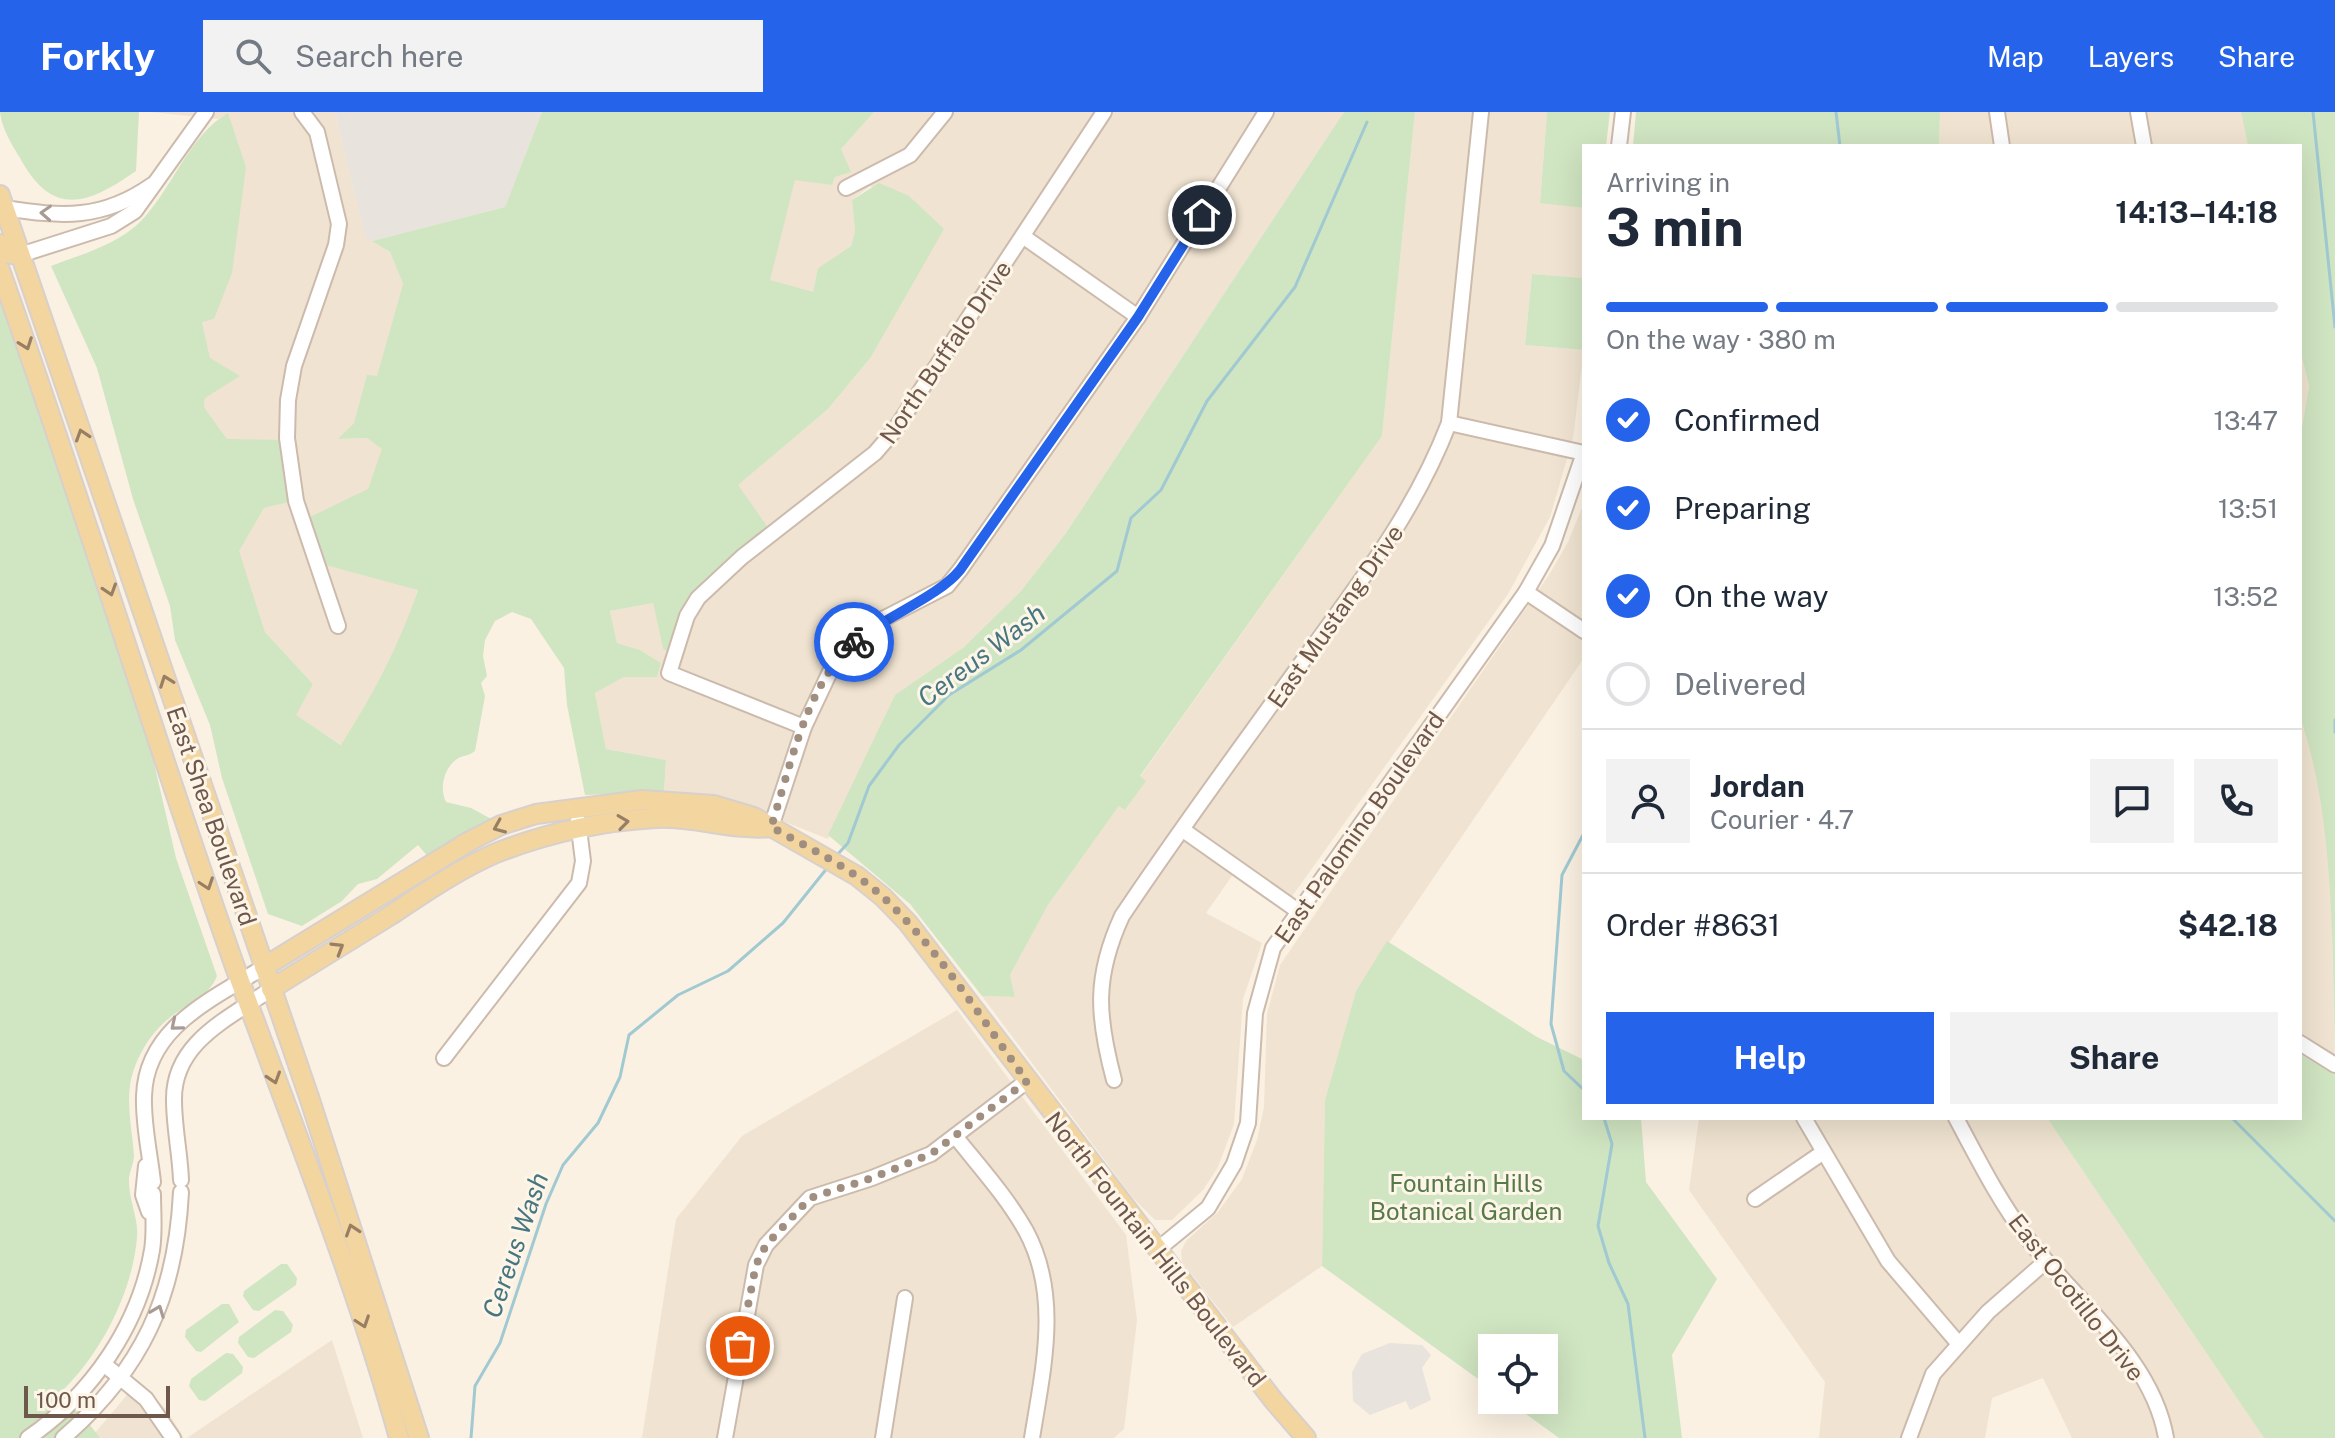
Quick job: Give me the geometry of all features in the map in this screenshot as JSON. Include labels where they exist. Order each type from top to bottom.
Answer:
[{"type":"main road","name":"East Shea Boulevard","points":[[2,202],[264,967],[419,1438]]},
{"type":"main road","points":[[0,244],[11,256],[20,255]]},
{"type":"main road","name":"East Shea Boulevard","points":[[0,270],[76,484],[240,981],[361,1314],[399,1438]]},
{"type":"main road","name":"North Fountain Hills Boulevard","points":[[264,967],[468,842],[536,814],[642,800],[705,804],[754,817],[857,876],[883,897],[944,967],[1027,1081],[1306,1438]]},
{"type":"main road","name":"North Fountain Hills Boulevard","points":[[271,989],[483,860],[580,827],[657,818],[709,820],[745,830],[771,827]]},
{"type":"street","points":[[20,255],[111,226],[135,211],[206,112]]},
{"type":"street","points":[[302,112],[317,132],[339,224],[336,245],[294,366],[288,400],[287,438],[296,501],[338,626]]},
{"type":"street","points":[[846,188],[910,155],[945,112]]},
{"type":"street","name":"North Buffalo Drive","points":[[804,727],[669,673],[687,616],[698,598],[742,557],[875,453],[894,431],[1104,112]]},
{"type":"street","points":[[771,827],[804,727],[836,659],[881,620],[947,586],[960,570],[1138,317],[1266,112]]},
{"type":"street","name":"East Mustang Drive","points":[[1114,1080],[1100,1018],[1103,965],[1122,916],[1399,525],[1420,491],[1449,423],[1481,112]]},
{"type":"street","points":[[1619,144],[1623,112]]},
{"type":"street","points":[[1997,112],[2002,144]]},
{"type":"street","points":[[2138,112],[2144,144]]},
{"type":"street","points":[[2,202],[79,213],[125,203],[155,182]]},
{"type":"street","points":[[79,213],[82,236]]},
{"type":"street","points":[[1024,237],[1138,317]]},
{"type":"street","points":[[1449,423],[1582,453]]},
{"type":"street","name":"East Palomino Boulevard","points":[[1157,1250],[1208,1208],[1234,1164],[1248,1123],[1255,1013],[1273,948],[1526,592],[1552,546],[1582,459]]},
{"type":"street","points":[[1526,592],[1582,630]]},
{"type":"street","points":[[444,1058],[579,883],[583,861],[575,808]]},
{"type":"street","points":[[1183,830],[1298,911]]},
{"type":"street","points":[[28,1438],[64,1410],[105,1365],[134,1306],[146,1270],[152,1250],[153,1188],[144,1095],[155,1051],[177,1023],[264,967]]},
{"type":"street","points":[[63,1438],[123,1378],[152,1328],[170,1276],[180,1218],[180,1152],[174,1100],[179,1067],[195,1044],[271,989]]},
{"type":"street","points":[[2302,1044],[2335,1065]]},
{"type":"street","points":[[725,1438],[728,1404],[756,1265],[766,1245],[810,1198],[931,1154],[1027,1081]]},
{"type":"street","points":[[1805,1120],[1888,1261],[1958,1343]]},
{"type":"street","name":"East Ocotillo Drive","points":[[1957,1120],[2025,1235],[2129,1358],[2161,1413],[2166,1438]]},
{"type":"street","points":[[955,1136],[1025,1229],[1043,1275],[1047,1331],[1032,1438]]},
{"type":"street","points":[[150,1155],[180,1152]]},
{"type":"street","points":[[180,1152],[189,1171],[190,1191],[190,1202],[180,1218]]},
{"type":"street","points":[[1755,1199],[1822,1153]]},
{"type":"street","points":[[150,1155],[143,1184],[144,1202],[153,1222]]},
{"type":"street","points":[[153,1222],[180,1218]]},
{"type":"street","points":[[1909,1438],[1933,1374],[1958,1343],[2045,1262]]},
{"type":"street","points":[[146,1270],[170,1276]]},
{"type":"street","points":[[883,1438],[905,1298]]},
{"type":"street","points":[[105,1365],[146,1399],[173,1438]]},
{"type":"shaded area","points":[[151,112],[335,112],[365,236],[390,252],[403,284],[377,377],[354,423],[339,439],[367,438],[383,449],[368,489],[325,565],[418,589],[406,626],[377,688],[342,745],[295,715],[313,684],[265,632],[238,551],[264,508],[288,502],[283,473],[227,439],[204,407],[210,358],[202,322],[228,114],[218,119]]},
{"type":"shaded area","points":[[335,112],[542,112],[505,207],[372,241],[365,237]]},
{"type":"shaded area","points":[[874,112],[1344,112],[1066,533],[1021,591],[964,647],[895,695],[828,839],[750,808],[664,792],[666,760],[606,749],[595,693],[624,677],[657,677],[661,663],[640,650],[617,643],[610,611],[653,603],[663,649],[699,588],[768,529],[737,485],[828,409],[871,357],[943,229],[870,186],[852,200],[855,231],[851,246],[818,268],[813,293],[769,280],[795,179],[832,185],[835,177],[850,172],[841,149]]},
{"type":"shaded area","points":[[1415,112],[1547,112],[1540,202],[1582,208],[1582,278],[1532,274],[1525,345],[1582,350],[1573,438],[1550,517],[1508,594],[1283,909],[1234,873],[1206,913],[1262,943],[1243,999],[1234,1124],[1218,1167],[1203,1190],[1172,1220],[1155,1220],[1132,1197],[982,996],[1015,997],[1010,975],[1048,905],[1119,806],[1126,809],[1145,781],[1140,777],[1382,436]]},
{"type":"shaded area","points":[[1940,112],[2241,112],[2248,144],[1939,144]]},
{"type":"shaded area","points":[[2302,358],[2309,386],[2302,427]]},
{"type":"shaded area","points":[[1582,508],[1582,661],[1356,991],[1325,1100],[1322,1266],[1233,1327],[1182,1262],[1181,1251],[1186,1241],[1218,1212],[1242,1179],[1257,1140],[1264,1107],[1267,1014],[1280,965],[1549,575],[1568,542]]},
{"type":"shaded area","points":[[2302,722],[2310,740],[2330,828],[2335,1075],[2302,1055]]},
{"type":"shaded area","points":[[957,1010],[1126,1235],[1137,1320],[1124,1429],[1114,1438],[642,1438],[676,1219],[742,1136]]},
{"type":"shaded area","points":[[1699,1120],[2048,1120],[2264,1438],[2072,1438],[2043,1378],[1992,1398],[1985,1438],[1819,1438],[1825,1382],[1689,1190]]},
{"type":"shaded area","points":[[332,1340],[363,1438],[187,1438]]},
{"type":"shaded area","points":[[1390,1343],[1422,1345],[1431,1355],[1422,1368],[1431,1400],[1410,1410],[1406,1401],[1370,1415],[1353,1401],[1352,1372],[1362,1354]]},
{"type":"shaded area","points":[[138,1382],[165,1408],[184,1438],[100,1438],[95,1433]]},
{"type":"green space","points":[[0,112],[139,112],[136,171],[86,198],[72,200],[58,197],[32,177],[7,136]]},
{"type":"green space","points":[[542,112],[874,112],[841,149],[851,172],[835,177],[832,185],[795,180],[770,280],[813,292],[818,268],[851,246],[855,231],[852,200],[879,183],[909,196],[944,229],[871,357],[828,409],[738,485],[769,529],[720,567],[699,588],[670,652],[663,649],[653,603],[610,611],[617,643],[640,650],[661,663],[657,677],[624,677],[595,693],[606,749],[666,760],[664,792],[585,795],[567,705],[564,668],[531,619],[512,612],[495,621],[485,640],[483,656],[487,676],[481,683],[485,696],[475,751],[453,763],[443,785],[446,802],[471,808],[495,821],[429,858],[418,845],[377,879],[358,884],[342,901],[302,926],[268,914],[222,778],[210,725],[175,640],[170,606],[133,499],[97,368],[51,266],[109,243],[130,231],[161,196],[202,136],[228,113],[246,167],[232,273],[214,319],[202,322],[210,358],[240,376],[205,398],[204,407],[227,439],[280,440],[289,502],[264,508],[239,551],[265,632],[313,684],[296,715],[341,745],[384,670],[418,590],[325,565],[308,518],[368,489],[382,449],[367,438],[338,439],[354,423],[367,375],[377,376],[403,284],[390,252],[372,241],[505,207]]},
{"type":"green space","points":[[1344,112],[1415,112],[1382,436],[1140,776],[1146,781],[1125,810],[1119,806],[1048,905],[1010,975],[1015,997],[982,996],[910,904],[828,835],[895,695],[964,647],[1021,591],[1066,533]]},
{"type":"green space","points":[[1547,112],[1610,112],[1606,144],[1582,144],[1582,208],[1540,203]]},
{"type":"green space","points":[[1636,112],[1940,112],[1939,144],[1633,144]]},
{"type":"green space","points":[[2241,112],[2335,112],[2335,1054],[2326,839],[2320,797],[2302,724],[2302,427],[2309,386],[2302,358],[2302,144],[2248,144]]},
{"type":"green space","points":[[1532,274],[1582,278],[1582,350],[1525,345]]},
{"type":"green space","points":[[0,298],[147,733],[176,858],[217,976],[204,994],[166,1020],[149,1039],[131,1079],[134,1155],[129,1186],[137,1231],[134,1259],[121,1301],[102,1340],[63,1390],[100,1438],[0,1438]]},
{"type":"green space","name":"Fountain Hills Botanical Garden","points":[[1387,941],[1537,1037],[1582,1059],[1582,1120],[1641,1120],[1646,1182],[1717,1279],[1672,1355],[1682,1438],[1559,1438],[1526,1414],[1558,1414],[1558,1334],[1478,1334],[1478,1379],[1322,1266],[1325,1100],[1356,991]]},
{"type":"green space","points":[[2302,1055],[2335,1075],[2335,1438],[2264,1438],[2048,1120],[2302,1120]]},
{"type":"green space","points":[[281,1264],[287,1264],[297,1278],[296,1285],[259,1311],[253,1310],[243,1296],[244,1291]]},
{"type":"green space","points":[[222,1304],[229,1304],[239,1322],[201,1352],[196,1351],[185,1337],[186,1330]]},
{"type":"green space","points":[[275,1310],[283,1311],[293,1325],[291,1332],[254,1358],[248,1357],[238,1343],[239,1337]]},
{"type":"green space","points":[[226,1353],[233,1354],[243,1367],[242,1373],[205,1401],[199,1400],[189,1386],[191,1379]]},
{"type":"waterway","points":[[1836,112],[1840,144]]},
{"type":"waterway","points":[[2313,112],[2335,327]]},
{"type":"waterway","name":"Cereus Wash","points":[[837,855],[848,843],[869,786],[899,745],[949,695],[1021,650],[1117,571],[1131,518],[1161,490],[1207,401],[1295,287],[1367,122]]},
{"type":"waterway","points":[[2335,720],[2335,732]]},
{"type":"waterway","points":[[1582,837],[1562,875],[1551,1024],[1564,1071],[1582,1088]]},
{"type":"waterway","name":"Cereus Wash","points":[[471,1438],[475,1386],[500,1343],[546,1204],[563,1165],[598,1123],[620,1077],[629,1035],[678,995],[728,971],[783,923],[828,867]]},
{"type":"waterway","points":[[1605,1120],[1612,1144],[1598,1226],[1609,1263],[1628,1304],[1645,1438]]},
{"type":"waterway","points":[[2234,1120],[2335,1221]]},
{"type":"way so far","points":[[740,1346],[756,1265],[766,1245],[810,1198],[845,1188],[931,1154],[1027,1081],[944,967],[883,897],[857,876],[771,827],[804,727],[825,677],[836,659],[854,642]]},
{"type":"route","points":[[854,642],[881,620],[947,586],[1138,317],[1202,215]]}]
